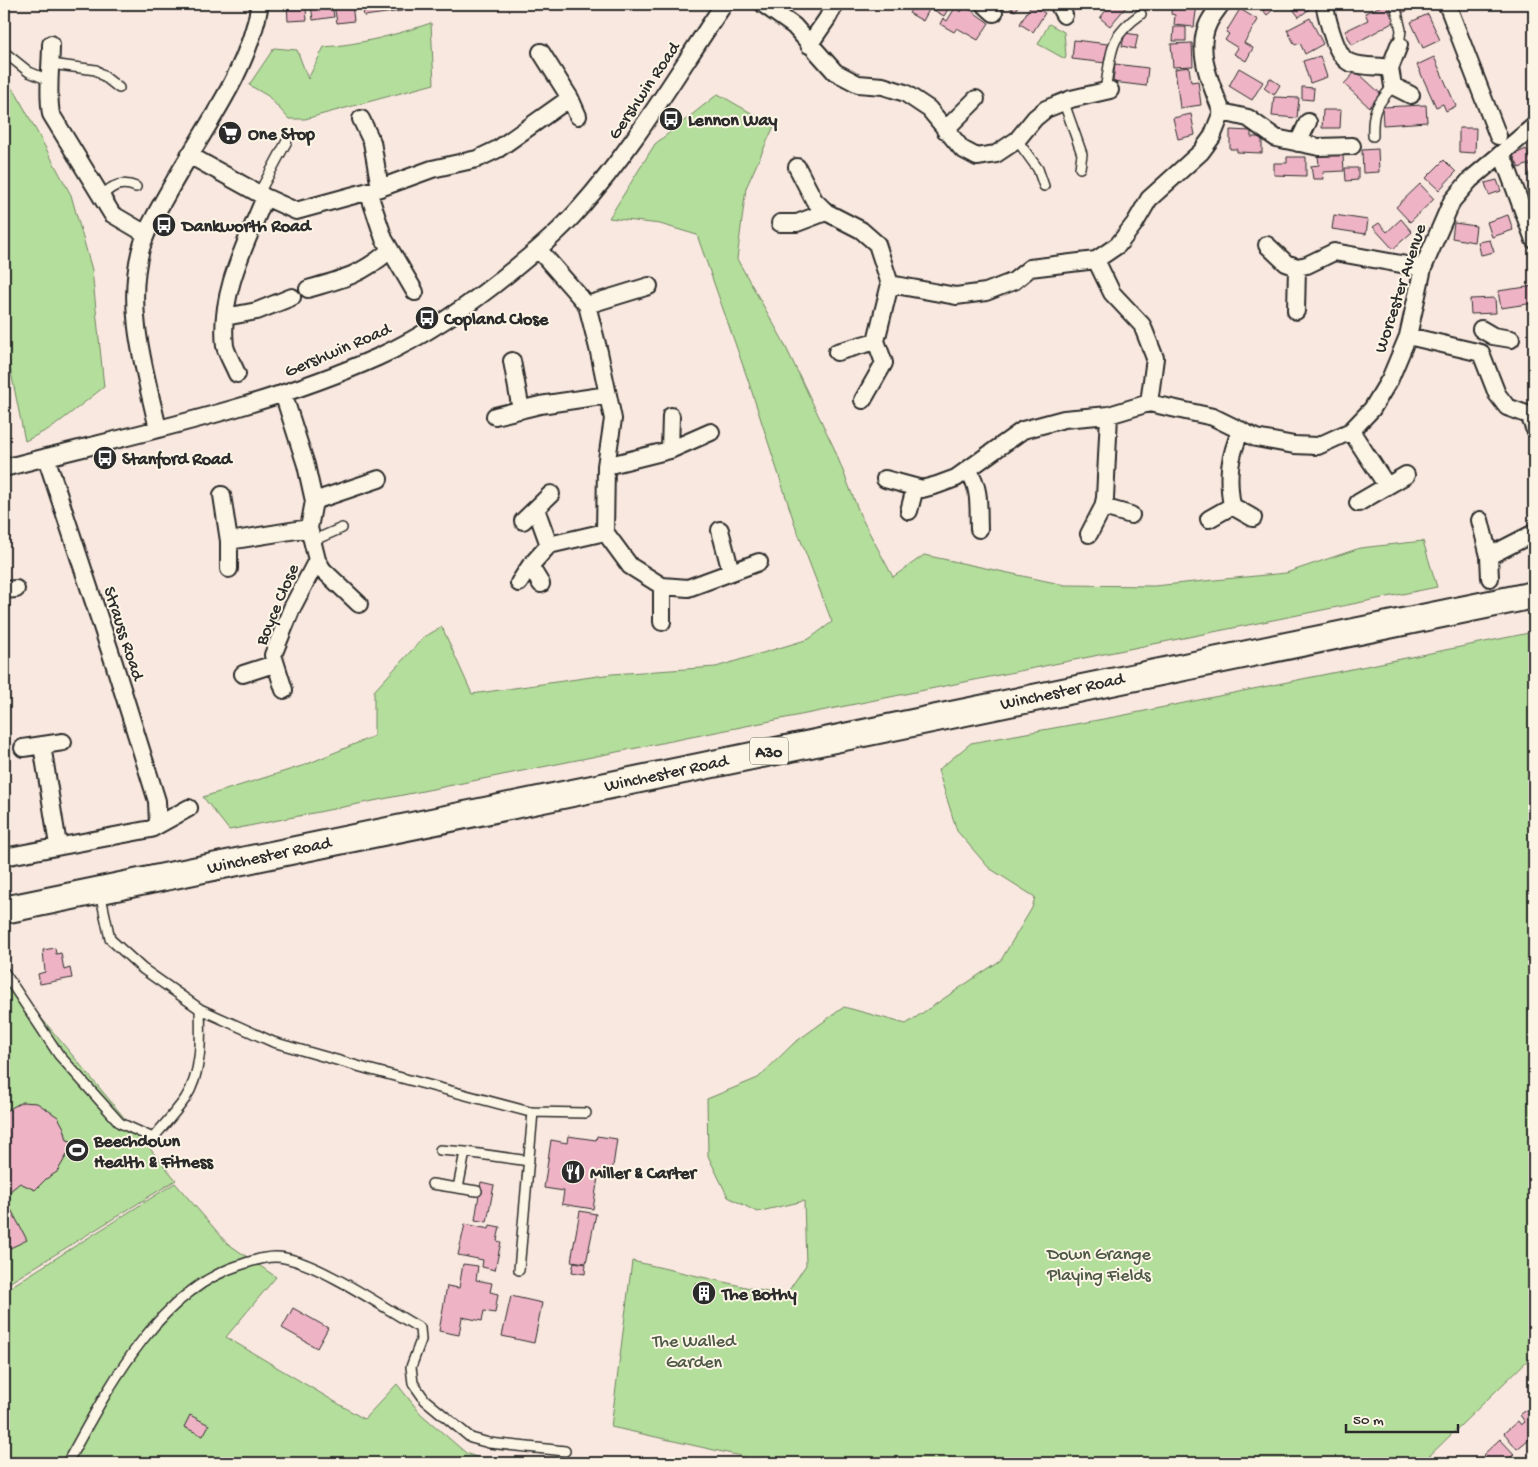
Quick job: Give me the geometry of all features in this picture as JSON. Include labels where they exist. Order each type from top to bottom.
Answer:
[{"type":"main road","name":"Winchester Road","points":[[4,910],[1534,595]]},
{"type":"street","points":[[158,429],[139,353],[136,316],[141,250],[146,234],[189,155],[231,87],[252,38],[260,4]]},
{"type":"street","name":"Gershwin Road","points":[[4,468],[243,407],[380,356],[441,322],[497,284],[578,211],[625,152],[724,4]]},
{"type":"street","points":[[763,4],[794,26],[835,72],[858,84],[883,86],[905,93],[928,109],[962,149],[977,157],[996,154],[1017,140],[1035,118],[1046,109],[1108,90]]},
{"type":"street","points":[[809,45],[835,4]]},
{"type":"street","points":[[890,284],[956,296],[986,292],[1014,281],[1030,268],[1096,260],[1118,245],[1135,223],[1149,199],[1201,152],[1212,137],[1222,112],[1208,76],[1203,46],[1207,25],[1221,4]]},
{"type":"street","points":[[1324,4],[1337,48],[1344,59],[1351,63],[1390,68]]},
{"type":"street","points":[[1447,4],[1498,136]]},
{"type":"street","points":[[51,44],[51,73],[48,96],[51,114],[112,214],[146,234]]},
{"type":"street","points":[[1399,45],[1390,68],[1393,86],[1411,95]]},
{"type":"street","points":[[540,52],[570,98],[578,116]]},
{"type":"street","points":[[189,155],[262,195],[296,211],[374,190],[432,169],[477,159],[491,152],[570,98]]},
{"type":"street","points":[[945,130],[976,98]]},
{"type":"street","points":[[1222,112],[1248,118],[1276,138],[1319,147],[1352,146]]},
{"type":"street","points":[[361,119],[372,142],[374,190],[389,251],[415,292]]},
{"type":"street","points":[[1298,143],[1308,122]]},
{"type":"street","name":"Worcester Avenue","points":[[885,478],[914,488],[922,489],[937,485],[956,478],[1023,430],[1064,419],[1109,415],[1149,403],[1213,417],[1256,438],[1294,445],[1318,446],[1351,431],[1372,409],[1390,379],[1408,336],[1423,268],[1452,201],[1470,180],[1534,126]]},
{"type":"street","points":[[1505,162],[1534,240]]},
{"type":"street","points":[[797,167],[814,200],[826,212],[861,230],[877,244],[890,284],[876,341],[884,363],[863,400]]},
{"type":"street","points":[[238,374],[225,348],[225,317],[229,288],[262,195]]},
{"type":"street","points":[[780,223],[797,223],[826,212]]},
{"type":"street","points":[[1267,245],[1286,263],[1297,267],[1334,252],[1423,268]]},
{"type":"street","points":[[538,249],[588,305],[613,419],[606,466],[605,532],[630,566],[662,586],[688,588],[760,562]]},
{"type":"street","points":[[308,290],[370,268],[389,251]]},
{"type":"street","points":[[1096,260],[1112,293],[1142,325],[1155,358],[1149,403]]},
{"type":"street","points":[[1296,311],[1297,267]]},
{"type":"street","points":[[588,305],[649,286]]},
{"type":"street","points":[[225,317],[257,311],[292,298]]},
{"type":"street","points":[[1511,338],[1487,333],[1481,354],[1497,394],[1507,407],[1532,418]]},
{"type":"street","points":[[1408,336],[1481,354]]},
{"type":"street","points":[[837,352],[876,341]]},
{"type":"street","points":[[512,361],[521,410]]},
{"type":"street","name":"Boyce Close","points":[[283,393],[306,465],[314,501],[311,535],[317,560],[323,570],[359,604]]},
{"type":"street","points":[[495,416],[608,395]]},
{"type":"street","points":[[1089,534],[1102,508],[1109,415]]},
{"type":"street","points":[[670,450],[671,416]]},
{"type":"street","points":[[1232,506],[1228,483],[1230,454],[1241,430]]},
{"type":"street","points":[[1351,431],[1387,486]]},
{"type":"street","points":[[606,466],[670,450],[711,432]]},
{"type":"street","name":"Strauss Road","points":[[46,457],[152,783],[157,801],[158,823]]},
{"type":"street","points":[[968,470],[975,480],[978,491],[978,529]]},
{"type":"street","points":[[1358,503],[1406,475]]},
{"type":"street","points":[[314,501],[379,479]]},
{"type":"street","points":[[909,511],[914,488]]},
{"type":"street","points":[[523,521],[551,494]]},
{"type":"street","points":[[222,495],[229,541],[229,568]]},
{"type":"street","points":[[1232,506],[1253,518]]},
{"type":"street","points":[[1209,519],[1232,506]]},
{"type":"street","points":[[1102,508],[1131,515]]},
{"type":"street","points":[[536,509],[549,545]]},
{"type":"street","points":[[1480,520],[1489,556],[1490,578]]},
{"type":"street","points":[[720,530],[732,572]]},
{"type":"street","points":[[519,583],[530,566],[549,545],[605,532]]},
{"type":"street","points":[[1489,556],[1534,533]]},
{"type":"street","points":[[229,541],[311,535]]},
{"type":"street","name":"Boyce Close","points":[[284,690],[274,664],[273,655],[292,608],[317,560]]},
{"type":"street","points":[[530,566],[541,584]]},
{"type":"street","points":[[662,586],[662,622]]},
{"type":"street","name":"Boyce Close","points":[[243,674],[274,664]]},
{"type":"street","points":[[23,748],[63,742]]},
{"type":"street","points":[[42,745],[58,846]]},
{"type":"street","points":[[4,857],[151,829],[158,823],[189,808]]},
{"type":"lane","points":[[1395,4],[1401,30],[1399,45]]},
{"type":"lane","points":[[1108,90],[1114,41],[1130,22],[1141,14]]},
{"type":"lane","points":[[4,52],[29,72],[51,73],[96,70],[119,88]]},
{"type":"lane","points":[[1374,136],[1372,117],[1393,86]]},
{"type":"lane","points":[[1064,103],[1082,154],[1080,168]]},
{"type":"lane","points":[[262,195],[287,140]]},
{"type":"lane","points":[[1017,140],[1038,169],[1044,186]]},
{"type":"lane","points":[[102,196],[112,186],[126,183],[136,187]]},
{"type":"lane","points":[[311,535],[342,528]]},
{"type":"lane","points":[[99,889],[110,939],[143,969],[200,1009],[273,1042],[533,1112],[586,1113]]},
{"type":"lane","points":[[4,972],[59,1055],[120,1123],[153,1138],[186,1098],[196,1070],[201,1041],[200,1009]]},
{"type":"lane","points":[[519,1270],[533,1112]]},
{"type":"lane","points":[[440,1150],[529,1161]]},
{"type":"lane","points":[[458,1188],[465,1152]]},
{"type":"lane","points":[[432,1184],[477,1191]]},
{"type":"lane","points":[[67,1463],[119,1373],[139,1345],[177,1303],[201,1282],[215,1274],[262,1258],[284,1258],[318,1270],[420,1328],[421,1340],[411,1367],[413,1383],[425,1400],[471,1438],[489,1443],[565,1451]]},
{"type":"green space","points":[[431,23],[434,84],[305,119],[289,119],[268,96],[249,85],[274,48],[297,50],[308,79],[324,47],[352,44]]},
{"type":"green space","points":[[1049,24],[1064,32],[1065,59],[1038,44]]},
{"type":"green space","points":[[4,80],[16,93],[71,195],[92,270],[104,387],[53,427],[25,441],[4,338]]},
{"type":"green space","points":[[718,94],[774,126],[746,188],[737,259],[781,337],[834,448],[861,517],[893,577],[924,555],[1065,585],[1154,586],[1286,573],[1360,548],[1423,541],[1437,587],[229,830],[203,797],[305,765],[374,736],[374,691],[424,637],[442,627],[472,694],[612,674],[716,667],[809,639],[832,622],[795,525],[748,380],[697,235],[660,224],[609,218],[655,144]]},
{"type":"green space","points":[[1534,632],[1534,1354],[1422,1463],[750,1463],[752,1460],[741,1456],[611,1427],[632,1261],[785,1296],[806,1265],[804,1201],[757,1212],[728,1197],[708,1156],[707,1099],[758,1078],[794,1043],[844,1007],[906,1024],[1001,960],[1032,908],[1035,897],[989,868],[957,831],[938,770],[971,743],[1120,716]]},
{"type":"green space","name":"Beechdown Health & Fitness","points":[[4,973],[176,1180],[4,1286]]},
{"type":"green space","points":[[175,1183],[227,1243],[276,1277],[226,1337],[364,1419],[397,1384],[421,1414],[466,1453],[486,1461],[506,1463],[4,1463],[4,1291]]},
{"type":"building","points":[[287,4],[311,4],[311,9],[306,9],[307,20],[288,21]]},
{"type":"building","points":[[311,4],[332,4],[334,17],[313,20]]},
{"type":"building","points":[[334,4],[352,4],[354,21],[337,23]]},
{"type":"building","points":[[362,4],[401,4],[402,11],[364,16]]},
{"type":"building","points":[[402,4],[426,4],[426,5],[402,8]]},
{"type":"building","points":[[915,4],[951,4],[944,16],[930,8],[923,21],[909,13]]},
{"type":"building","points":[[1005,4],[1019,4],[1015,11]]},
{"type":"building","points":[[1111,4],[1122,4],[1126,7],[1110,26],[1100,18]]},
{"type":"building","points":[[1172,4],[1197,4],[1194,27],[1174,25],[1175,15],[1171,14]]},
{"type":"building","points":[[1270,4],[1274,9],[1267,15],[1263,10]]},
{"type":"building","points":[[1289,4],[1309,4],[1312,7],[1299,17]]},
{"type":"building","points":[[1386,4],[1394,22],[1352,45],[1345,31],[1368,20],[1365,13]]},
{"type":"building","points":[[1397,4],[1412,4],[1414,7],[1402,13]]},
{"type":"building","points":[[1031,5],[1045,13],[1033,32],[1020,24]]},
{"type":"building","points":[[965,6],[989,23],[978,40],[957,28],[954,32],[940,24],[943,18],[947,21],[955,8],[961,12]]},
{"type":"building","points":[[1240,9],[1258,20],[1244,43],[1253,48],[1246,61],[1234,54],[1238,48],[1225,40],[1229,34],[1226,32]]},
{"type":"building","points":[[1428,14],[1440,40],[1423,48],[1411,22]]},
{"type":"building","points":[[1310,18],[1323,44],[1305,54],[1300,43],[1295,45],[1287,30]]},
{"type":"building","points":[[1174,27],[1186,27],[1186,41],[1173,41]]},
{"type":"building","points":[[1125,33],[1138,35],[1135,49],[1122,46]]},
{"type":"building","points":[[1074,40],[1108,44],[1106,63],[1072,59]]},
{"type":"building","points":[[1192,43],[1193,66],[1173,67],[1171,44]]},
{"type":"building","points":[[1320,56],[1327,77],[1310,83],[1303,61]]},
{"type":"building","points":[[1434,57],[1456,106],[1446,111],[1443,104],[1436,107],[1417,65]]},
{"type":"building","points":[[1115,64],[1148,68],[1146,86],[1113,82]]},
{"type":"building","points":[[1189,67],[1191,82],[1198,81],[1201,105],[1180,108],[1175,69]]},
{"type":"building","points":[[1239,68],[1263,82],[1252,100],[1229,86]]},
{"type":"building","points":[[1356,71],[1381,94],[1369,107],[1344,84]]},
{"type":"building","points":[[1270,78],[1280,85],[1274,95],[1264,88]]},
{"type":"building","points":[[1302,87],[1314,88],[1313,100],[1302,99]]},
{"type":"building","points":[[1274,97],[1299,98],[1297,118],[1272,116]]},
{"type":"building","points":[[1426,105],[1427,122],[1383,125],[1382,107]]},
{"type":"building","points":[[1323,110],[1341,110],[1340,128],[1322,128]]},
{"type":"building","points":[[1191,114],[1195,135],[1178,139],[1173,118]]},
{"type":"building","points":[[1459,128],[1476,128],[1475,153],[1459,152]]},
{"type":"building","points":[[1230,130],[1251,131],[1251,137],[1262,137],[1262,153],[1237,152],[1237,149],[1230,149]]},
{"type":"building","points":[[1378,149],[1379,172],[1363,173],[1362,150]]},
{"type":"building","points":[[1526,149],[1532,163],[1519,168],[1513,155]]},
{"type":"building","points":[[1343,155],[1344,171],[1323,172],[1324,179],[1313,179],[1311,166],[1319,165],[1318,156]]},
{"type":"building","points":[[1287,157],[1306,157],[1306,176],[1274,175],[1274,163],[1287,163]]},
{"type":"building","points":[[1444,160],[1456,172],[1439,190],[1426,178]]},
{"type":"building","points":[[1534,165],[1534,183],[1531,183],[1528,166]]},
{"type":"building","points":[[1345,168],[1358,168],[1358,180],[1346,181]]},
{"type":"building","points":[[1497,180],[1501,191],[1489,195],[1485,183]]},
{"type":"building","points":[[1420,184],[1434,199],[1410,222],[1396,207]]},
{"type":"building","points":[[1334,215],[1368,220],[1366,234],[1332,229]]},
{"type":"building","points":[[1508,215],[1513,230],[1492,237],[1487,222]]},
{"type":"building","points":[[1401,219],[1412,232],[1393,249],[1373,227],[1379,223],[1387,232]]},
{"type":"building","points":[[1454,223],[1476,226],[1474,242],[1452,238]]},
{"type":"building","points":[[1490,240],[1494,252],[1481,255],[1478,242]]},
{"type":"building","points":[[1534,286],[1534,303],[1501,308],[1498,291]]},
{"type":"building","points":[[1495,298],[1496,313],[1471,314],[1470,299]]},
{"type":"building","points":[[55,948],[56,954],[61,953],[64,970],[70,968],[72,978],[40,984],[38,974],[45,972],[43,950]]},
{"type":"building","points":[[22,1102],[37,1103],[58,1117],[64,1128],[67,1140],[76,1142],[76,1152],[68,1153],[57,1172],[46,1179],[35,1190],[20,1183],[4,1196],[4,1112]]},
{"type":"building","name":"Miller & Carter","points":[[568,1136],[596,1140],[597,1136],[617,1139],[612,1173],[599,1171],[593,1209],[562,1204],[564,1191],[544,1188],[551,1140],[567,1143]]},
{"type":"building","points":[[481,1182],[494,1185],[487,1222],[475,1220]]},
{"type":"building","points":[[4,1196],[27,1240],[4,1251]]},
{"type":"building","points":[[580,1211],[596,1214],[586,1263],[571,1261]]},
{"type":"building","points":[[465,1224],[489,1229],[490,1225],[500,1227],[497,1241],[501,1242],[495,1270],[482,1267],[483,1260],[458,1255]]},
{"type":"building","points":[[574,1262],[586,1264],[585,1274],[572,1272]]},
{"type":"building","points":[[463,1264],[478,1266],[476,1280],[492,1283],[490,1292],[498,1294],[495,1313],[484,1311],[482,1321],[462,1317],[459,1335],[439,1331],[447,1286],[459,1288]]},
{"type":"building","name":"The Bothy","points":[[696,1284],[709,1290],[707,1295],[693,1290]]},
{"type":"building","points":[[511,1296],[542,1303],[534,1343],[502,1336]]},
{"type":"building","points":[[293,1308],[328,1328],[317,1348],[282,1328]]},
{"type":"building","points":[[1534,1404],[1534,1428],[1531,1431],[1534,1435],[1517,1449],[1504,1433],[1518,1421],[1521,1425],[1525,1422],[1520,1415]]},
{"type":"building","points":[[190,1415],[209,1425],[203,1436],[184,1427]]},
{"type":"building","points":[[1500,1439],[1514,1454],[1505,1463],[1480,1463],[1486,1458],[1483,1455]]},
{"type":"place","name":"Lennon Way","points":[[671,119]]},
{"type":"place","name":"One Stop","points":[[230,133]]},
{"type":"place","name":"Dankworth Road","points":[[164,225]]},
{"type":"place","name":"Copland Close","points":[[427,318]]},
{"type":"place","name":"Stanford Road","points":[[105,458]]},
{"type":"place","name":"Beechdown Health & Fitness","points":[[77,1150]]},
{"type":"place","name":"Miller & Carter","points":[[573,1172]]},
{"type":"place","name":"The Bothy","points":[[704,1293]]},
{"type":"park label","name":"Down Grange Playing Fields","points":[[1099,1263]]},
{"type":"park label","name":"The Walled Garden","points":[[694,1350]]}]
